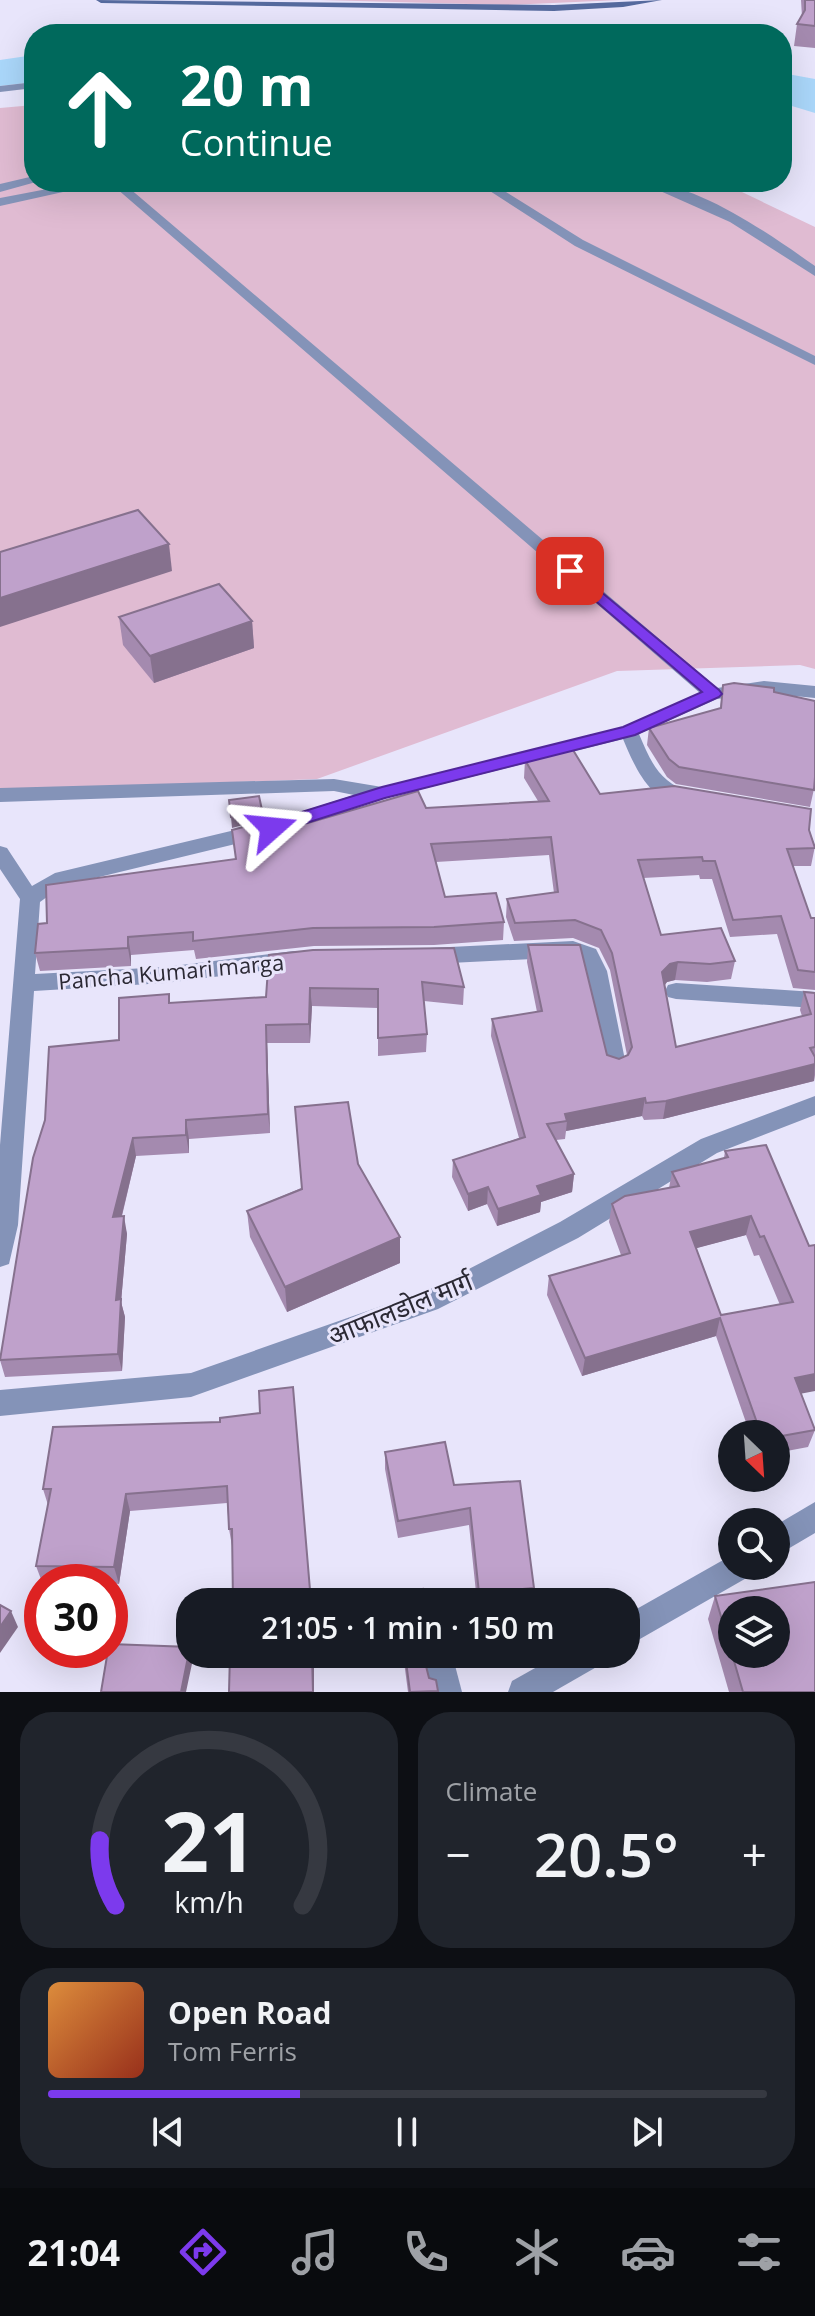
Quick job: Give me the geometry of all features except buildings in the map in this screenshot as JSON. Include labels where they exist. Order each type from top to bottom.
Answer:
[{"type":"street","points":[[101,0],[232,5],[382,4],[552,8],[619,6],[657,0]]},
{"type":"street","points":[[0,89],[24,87]]},
{"type":"street","points":[[0,188],[24,182]]},
{"type":"street","points":[[0,202],[51,192]]},
{"type":"street","points":[[127,192],[713,694]]},
{"type":"street","points":[[498,192],[579,243],[815,361]]},
{"type":"street","points":[[680,192],[774,242],[815,272]]},
{"type":"street","points":[[30,899],[55,880],[272,828],[382,793],[629,731],[713,694],[764,687],[815,692]]},
{"type":"street","points":[[629,731],[649,778],[660,790],[710,801]]},
{"type":"street","points":[[0,795],[334,785],[382,793]]},
{"type":"street","points":[[0,853],[30,899],[6,1225],[0,1256]]},
{"type":"street","points":[[404,957],[573,949],[588,955],[596,971],[615,1065]]},
{"type":"street","name":"Pancha Kumari marga","points":[[23,983],[165,975],[314,957]]},
{"type":"street","points":[[676,991],[815,1000]]},
{"type":"street","name":"आफालडोल मार्ग","points":[[0,1403],[191,1385],[438,1298],[569,1230],[709,1146],[815,1105]]},
{"type":"street","points":[[790,1533],[815,1516]]},
{"type":"street","points":[[640,1624],[718,1579]]},
{"type":"street","points":[[441,1668],[447,1692]]},
{"type":"street","points":[[523,1692],[565,1668]]},
{"type":"shaded area","points":[[320,0],[620,0],[508,5]]},
{"type":"shaded area","points":[[24,106],[24,192],[742,192],[815,227],[815,669],[800,665],[617,671],[317,779],[0,791],[0,108]]},
{"type":"water","points":[[24,56],[24,83],[0,86],[0,60]]},
{"type":"water","points":[[792,75],[815,79],[815,113],[792,106]]},
{"type":"route","points":[[272,828],[382,793],[629,731],[713,694],[570,571]]}]
